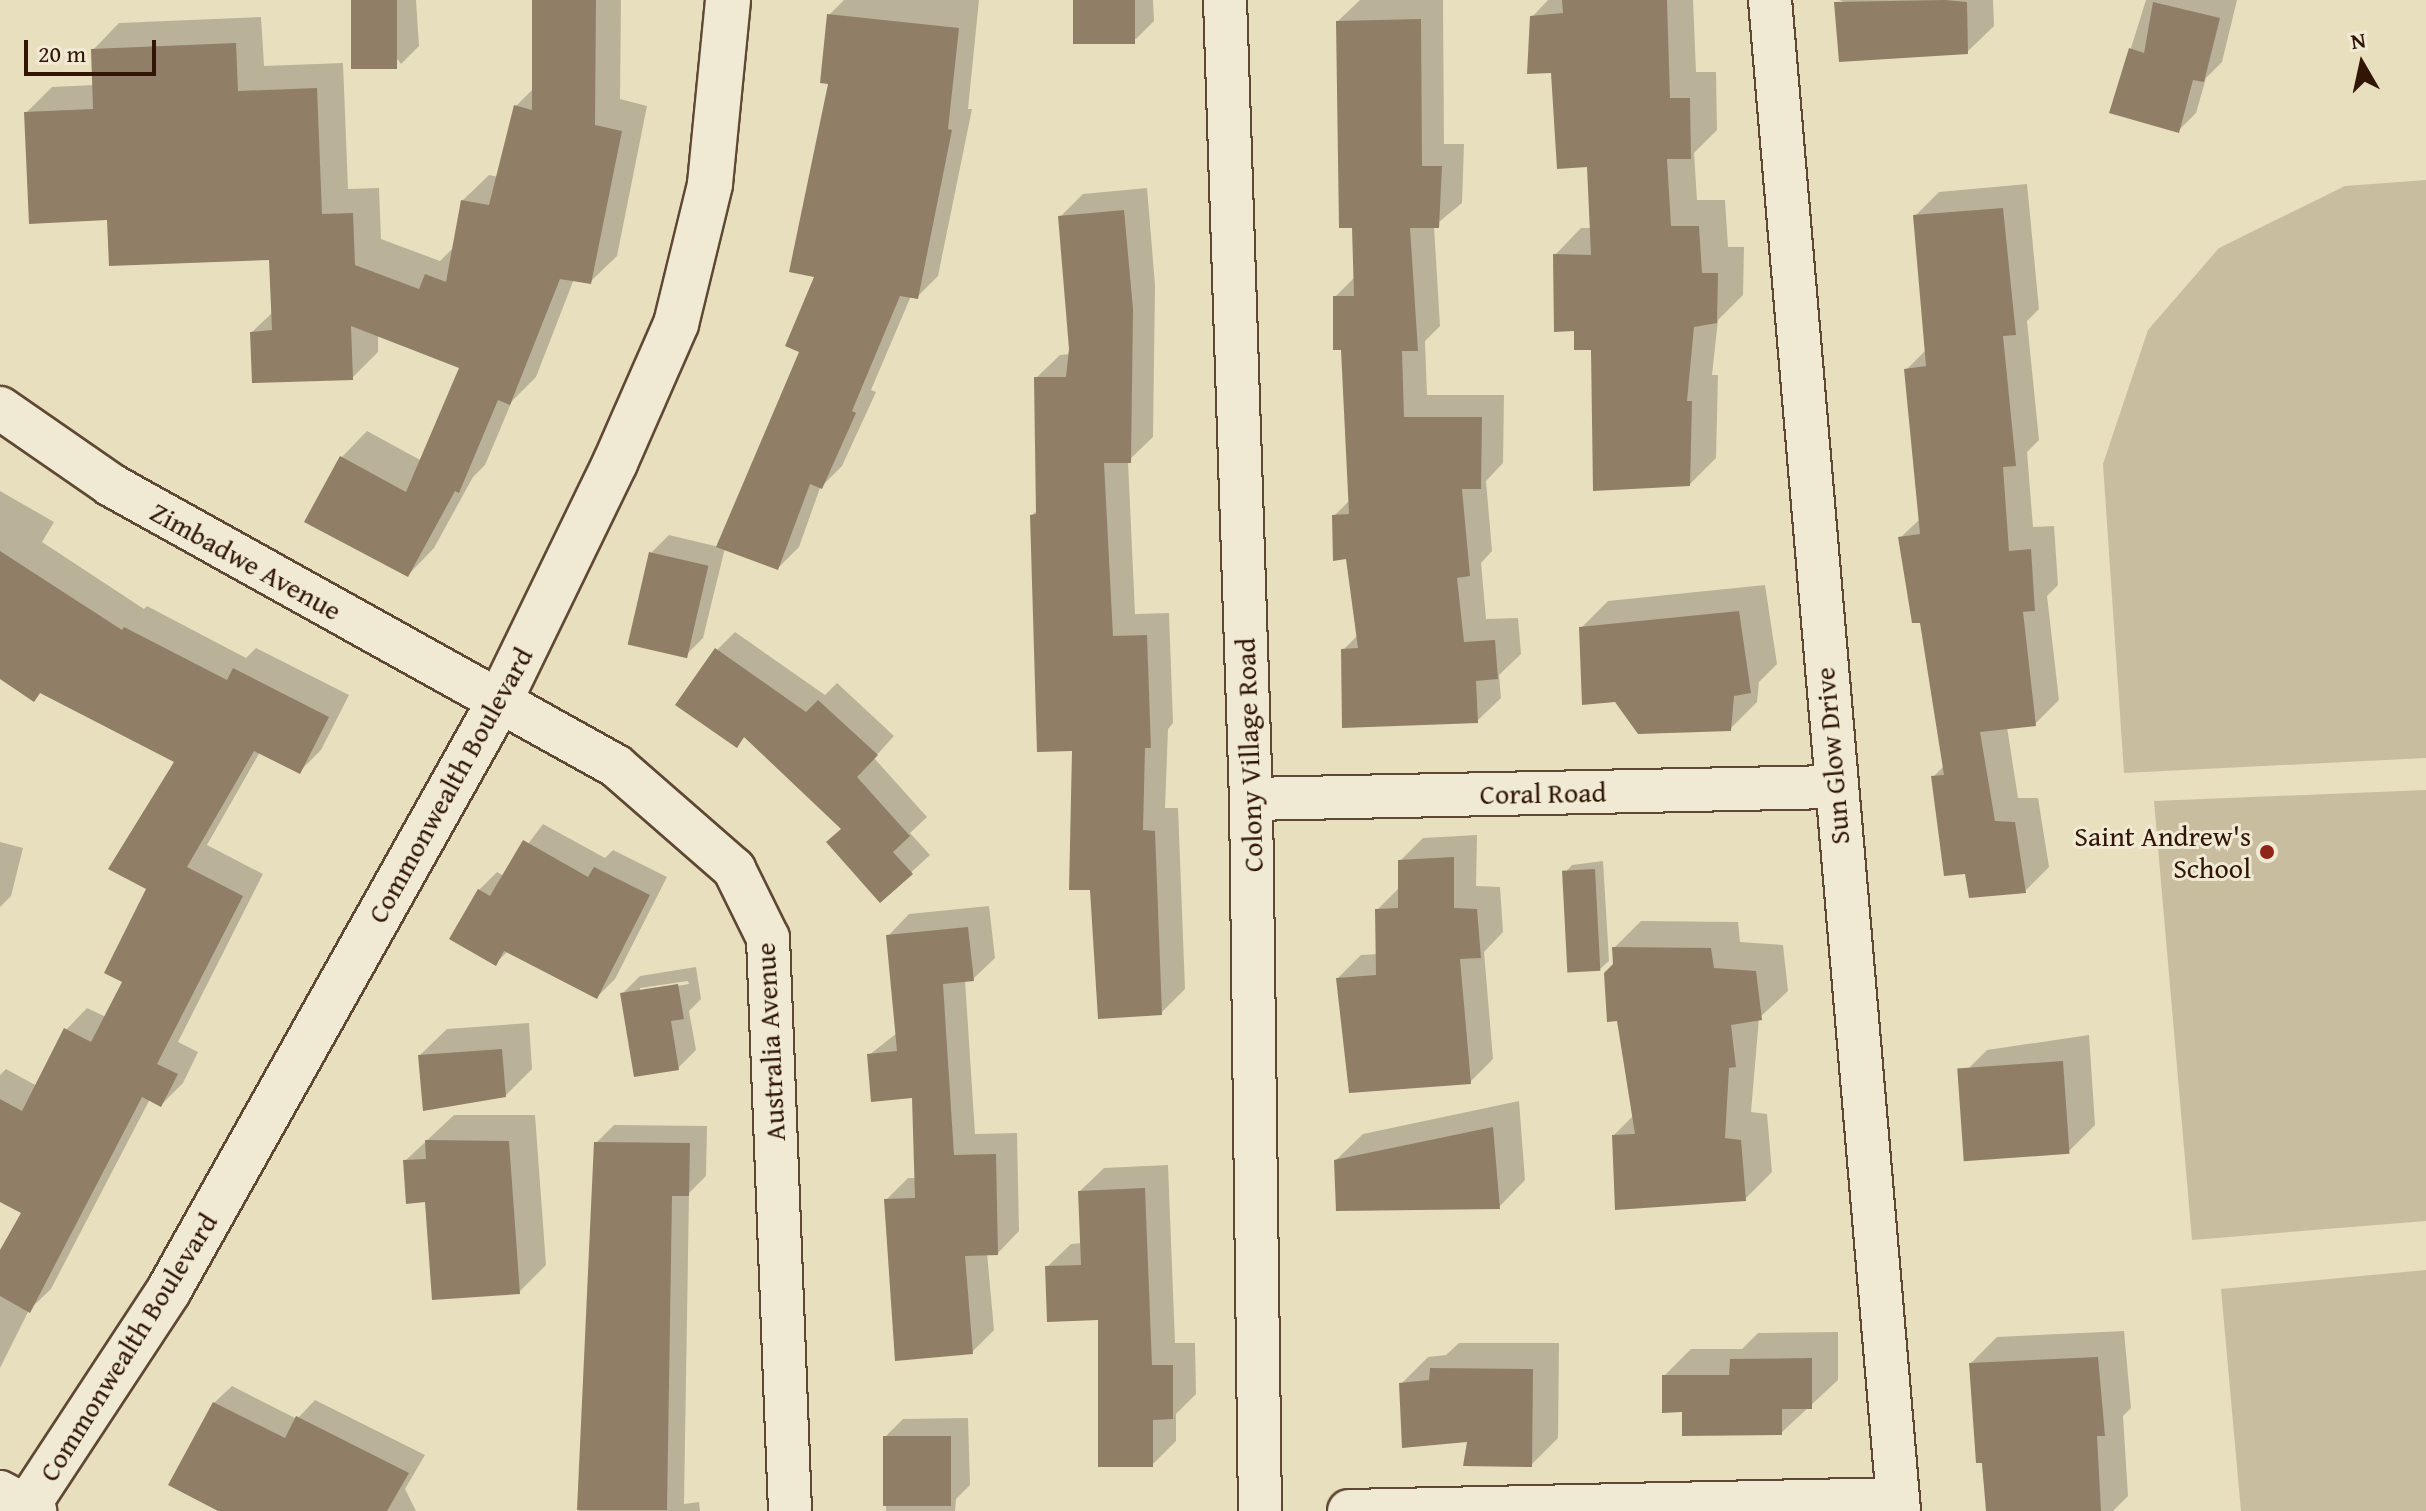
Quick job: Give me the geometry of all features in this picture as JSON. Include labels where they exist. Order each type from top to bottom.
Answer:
[{"type":"street","name":"Commonwealth Boulevard","points":[[22,1505],[169,1290],[499,702],[676,324],[710,184],[728,0]]},
{"type":"street","name":"Colony Village Road","points":[[1225,0],[1251,799],[1260,1511]]},
{"type":"street","name":"Sun Glow Drive","points":[[1770,0],[1898,1505]]},
{"type":"street","name":"Zimbadwe Avenue","points":[[0,408],[111,485],[499,702]]},
{"type":"street","name":"Australia Avenue","points":[[499,702],[616,766],[676,814],[734,869],[768,938],[790,1511]]},
{"type":"street","name":"Coral Road","points":[[1251,799],[1835,787]]},
{"type":"street","points":[[1349,1511],[1898,1505]]},
{"type":"shaded area","points":[[2426,180],[2426,758],[2124,773],[2103,464],[2148,330],[2219,248],[2345,186]]},
{"type":"shaded area","points":[[2426,790],[2426,1221],[2192,1240],[2154,801]]},
{"type":"shaded area","points":[[2426,1270],[2426,1511],[2241,1511],[2221,1289]]},
{"type":"building","points":[[351,0],[397,0],[397,69],[351,69]]},
{"type":"building","points":[[532,0],[596,0],[595,125],[622,131],[591,284],[560,279],[510,405],[498,400],[459,493],[455,491],[408,577],[304,522],[340,456],[406,492],[459,368],[351,326],[353,380],[252,383],[250,332],[272,330],[269,260],[109,266],[107,220],[29,224],[24,112],[93,109],[91,49],[236,43],[238,91],[317,88],[322,214],[353,213],[355,265],[419,289],[425,274],[446,282],[461,200],[489,205],[514,105],[532,110]]},
{"type":"building","points":[[1073,0],[1135,0],[1135,44],[1073,44]]},
{"type":"building","points":[[1562,0],[1667,0],[1670,98],[1690,98],[1691,159],[1667,159],[1671,226],[1699,226],[1702,273],[1718,273],[1717,323],[1694,327],[1687,401],[1692,401],[1690,486],[1593,491],[1591,350],[1574,350],[1574,331],[1554,332],[1553,254],[1591,255],[1587,167],[1557,169],[1551,73],[1527,74],[1530,16],[1563,13]]},
{"type":"building","points":[[1834,2],[1967,2],[1968,54],[1839,62]]},
{"type":"building","points":[[2153,2],[2220,18],[2204,82],[2193,80],[2179,133],[2109,113],[2129,48],[2144,53]]},
{"type":"building","points":[[827,14],[959,28],[948,129],[952,130],[918,299],[900,296],[852,411],[856,413],[822,489],[810,484],[778,570],[716,547],[799,352],[785,346],[814,277],[789,272],[828,84],[820,83]]},
{"type":"building","points":[[1421,19],[1422,166],[1442,166],[1439,228],[1410,228],[1418,351],[1402,351],[1404,417],[1482,417],[1481,489],[1462,489],[1470,576],[1457,578],[1464,642],[1495,640],[1498,679],[1476,681],[1478,723],[1342,728],[1341,649],[1358,648],[1346,559],[1333,561],[1332,515],[1349,514],[1341,350],[1333,350],[1333,296],[1354,296],[1352,228],[1339,228],[1336,21]]},
{"type":"building","points":[[2003,208],[2016,335],[2003,336],[2016,466],[2003,467],[2009,551],[2031,549],[2035,611],[2023,612],[2036,726],[1980,732],[1995,821],[2015,822],[2026,893],[1969,898],[1965,874],[1944,876],[1931,776],[1944,775],[1920,623],[1912,623],[1898,537],[1920,534],[1904,369],[1926,366],[1913,215]]},
{"type":"building","points":[[1124,210],[1133,309],[1131,463],[1104,463],[1113,636],[1147,635],[1151,748],[1145,748],[1143,830],[1155,831],[1162,1015],[1098,1019],[1090,890],[1069,890],[1072,751],[1037,752],[1030,515],[1036,514],[1034,377],[1066,377],[1069,349],[1058,216]]},
{"type":"building","points":[[0,551],[122,630],[124,627],[227,680],[233,668],[329,717],[300,774],[254,751],[187,867],[243,896],[157,1064],[178,1074],[161,1107],[142,1097],[30,1313],[0,1296],[0,1250],[21,1213],[0,1202],[0,1099],[22,1111],[64,1028],[91,1042],[122,982],[104,973],[146,889],[108,869],[174,762],[40,693],[34,702],[0,679]]},
{"type":"building","points":[[649,552],[708,566],[687,658],[628,645]]},
{"type":"building","points":[[1739,611],[1751,693],[1734,696],[1731,731],[1638,734],[1615,702],[1582,705],[1579,627]]},
{"type":"building","points":[[715,648],[806,712],[818,700],[878,755],[857,777],[910,836],[893,852],[913,874],[880,903],[826,842],[841,829],[744,737],[737,748],[675,705]]},
{"type":"building","points":[[523,840],[588,877],[594,867],[650,895],[597,999],[504,951],[496,966],[449,939],[478,889],[490,896]]},
{"type":"building","points":[[1454,857],[1454,908],[1477,909],[1481,958],[1460,959],[1471,1084],[1349,1093],[1336,978],[1376,975],[1375,909],[1398,908],[1398,860]]},
{"type":"building","points":[[1595,869],[1600,971],[1567,973],[1562,871]]},
{"type":"building","points":[[968,927],[974,981],[943,984],[954,1155],[996,1154],[998,1255],[965,1256],[973,1354],[895,1361],[884,1199],[915,1198],[912,1098],[871,1102],[867,1054],[897,1051],[886,935]]},
{"type":"building","points":[[1612,947],[1711,948],[1714,968],[1756,971],[1762,1020],[1731,1025],[1736,1067],[1729,1068],[1725,1138],[1741,1140],[1746,1201],[1615,1210],[1612,1135],[1635,1134],[1617,1021],[1607,1022],[1604,973],[1613,964]]},
{"type":"building","points":[[678,984],[684,1019],[671,1021],[679,1070],[634,1077],[620,993]]},
{"type":"building","points":[[502,1049],[506,1097],[423,1111],[418,1055]]},
{"type":"building","points":[[2063,1061],[2069,1154],[1964,1161],[1957,1068]]},
{"type":"building","points":[[1493,1127],[1500,1209],[1336,1211],[1334,1160]]},
{"type":"building","points":[[425,1140],[509,1141],[520,1294],[432,1300],[425,1202],[406,1204],[403,1160],[426,1159]]},
{"type":"building","points":[[594,1142],[690,1143],[689,1196],[672,1196],[667,1510],[577,1510]]},
{"type":"building","points":[[1145,1188],[1152,1365],[1173,1365],[1173,1419],[1153,1420],[1153,1467],[1098,1467],[1098,1320],[1047,1322],[1045,1266],[1081,1265],[1078,1191]]},
{"type":"building","points":[[2098,1357],[2105,1436],[2097,1436],[2101,1511],[1986,1511],[1982,1463],[1976,1463],[1969,1363]]},
{"type":"building","points":[[1812,1358],[1812,1409],[1782,1409],[1782,1435],[1682,1436],[1682,1412],[1662,1413],[1662,1375],[1729,1375],[1730,1359]]},
{"type":"building","points":[[1430,1368],[1533,1369],[1532,1467],[1463,1466],[1467,1442],[1402,1448],[1399,1383],[1429,1380]]},
{"type":"building","points":[[213,1402],[285,1438],[296,1416],[409,1473],[387,1511],[218,1511],[168,1485]]},
{"type":"building","points":[[883,1436],[951,1436],[951,1506],[883,1506]]},
{"type":"place","name":"Saint Andrew's School","points":[[2267,852]]}]
